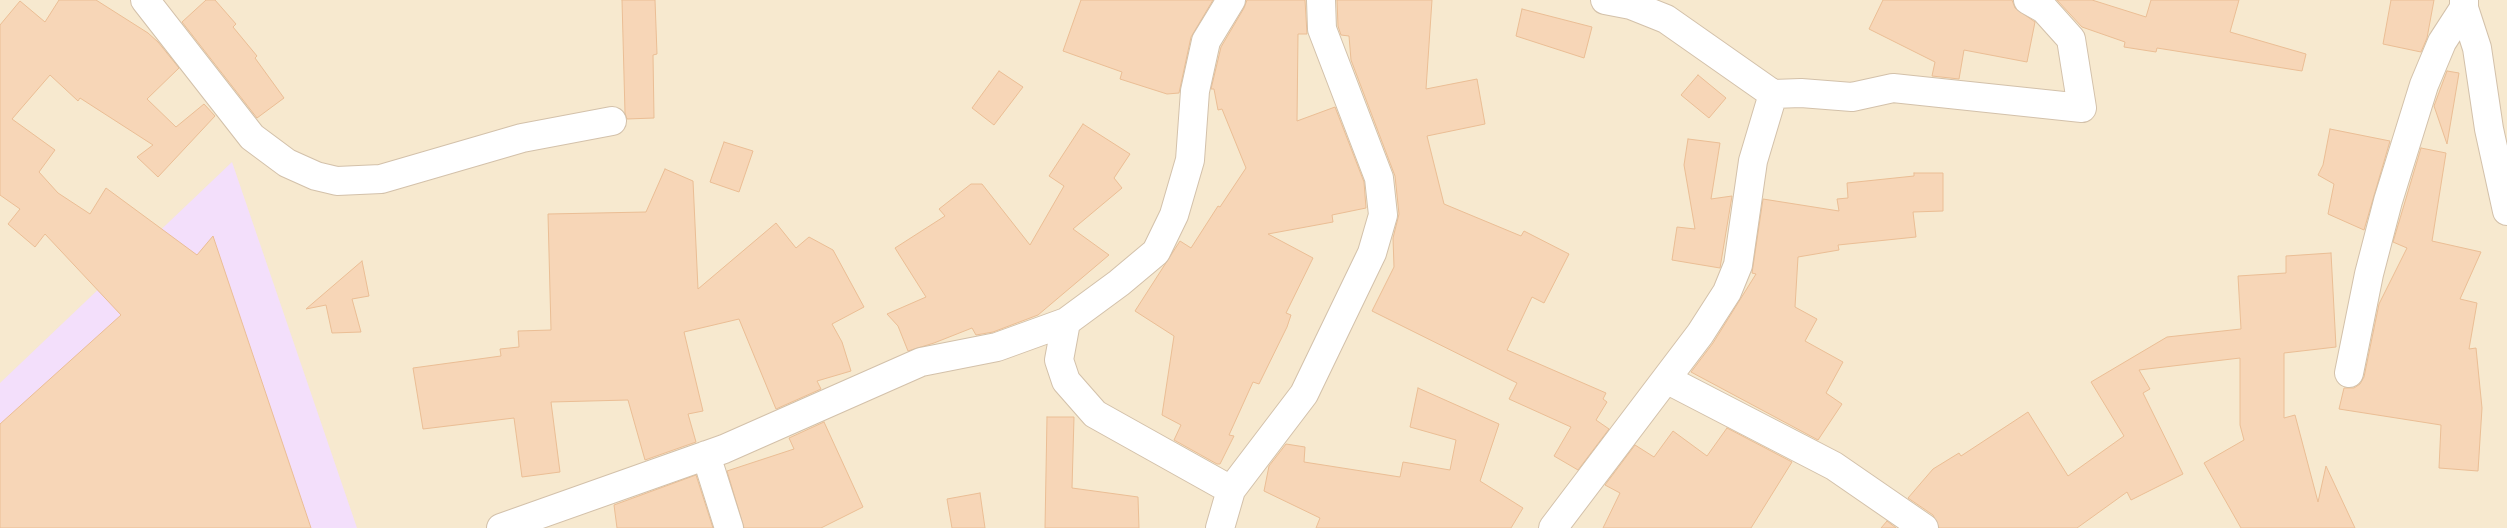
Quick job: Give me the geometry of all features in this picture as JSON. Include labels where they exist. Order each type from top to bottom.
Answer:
[{"type":"street","points":[[145,0],[252,137],[287,163],[316,176],[337,181],[381,179],[522,138],[612,121]]},
{"type":"street","points":[[500,528],[706,455],[921,362],[997,347],[1066,322],[1119,283],[1156,252],[1174,215],[1190,160],[1196,91],[1206,41],[1231,0]]},
{"type":"street","points":[[1222,528],[1231,490],[1304,394],[1372,253],[1382,215],[1379,178],[1322,29],[1321,0]]},
{"type":"street","points":[[1605,0],[1631,5],[1666,19],[1773,94],[1801,93],[1852,97],[1893,88],[2082,108],[2071,39],[2044,9],[2028,0]]},
{"type":"street","points":[[2464,4],[2476,48],[2489,129],[2507,211]]},
{"type":"street","points":[[2349,373],[2369,274],[2388,201],[2424,86],[2442,42],[2464,4]]},
{"type":"street","points":[[1553,528],[1700,334],[1727,292],[1738,265],[1753,161],[1773,94]]},
{"type":"street","points":[[1066,322],[1059,360],[1066,381],[1094,414],[1231,490]]},
{"type":"street","points":[[1666,379],[1834,466],[1924,528]]},
{"type":"street","points":[[706,455],[729,528]]},
{"type":"shaded area","points":[[0,0],[2507,0],[2507,528],[0,528]]},
{"type":"shaded area","points":[[232,162],[357,528],[0,528],[0,383]]},
{"type":"building","points":[[59,0],[96,0],[148,33],[158,42],[179,68],[147,99],[176,127],[204,104],[215,116],[158,177],[137,157],[153,145],[80,98],[78,101],[50,75],[12,119],[55,150],[39,172],[58,193],[90,214],[106,188],[197,255],[213,236],[311,528],[0,528],[0,424],[121,315],[45,234],[35,247],[8,224],[20,209],[0,195],[0,25],[20,1],[45,22]]},
{"type":"building","points":[[206,0],[215,0],[236,24],[233,27],[257,56],[255,58],[284,98],[257,118],[182,22]]},
{"type":"building","points":[[622,0],[655,0],[657,54],[653,55],[654,118],[627,119],[625,113]]},
{"type":"building","points":[[1081,0],[1213,0],[1191,37],[1179,93],[1167,94],[1120,79],[1122,72],[1063,51]]},
{"type":"building","points":[[1247,0],[1305,0],[1307,34],[1298,34],[1297,121],[1335,107],[1364,182],[1366,208],[1332,215],[1333,222],[1268,234],[1313,258],[1286,313],[1291,315],[1287,327],[1259,384],[1253,382],[1229,435],[1234,436],[1220,464],[1217,464],[1174,440],[1181,425],[1162,415],[1174,336],[1135,311],[1180,241],[1191,248],[1218,206],[1220,207],[1246,168],[1222,109],[1218,110],[1214,89],[1211,89],[1221,47]]},
{"type":"building","points":[[1337,0],[1432,0],[1426,89],[1477,79],[1485,124],[1427,136],[1444,204],[1521,236],[1524,231],[1569,254],[1544,303],[1532,297],[1507,350],[1606,393],[1603,399],[1607,402],[1596,420],[1609,429],[1578,470],[1554,456],[1571,427],[1509,399],[1517,383],[1372,311],[1394,267],[1393,238],[1399,214],[1395,176],[1351,60],[1349,36],[1341,35],[1338,26]]},
{"type":"building","points":[[1883,0],[2012,0],[2015,8],[2035,22],[2027,62],[1964,50],[1959,79],[1932,76],[1935,62],[1869,29]]},
{"type":"building","points":[[2057,0],[2092,0],[2146,17],[2151,0],[2239,0],[2230,32],[2306,54],[2302,71],[2157,48],[2156,52],[2124,47],[2125,42],[2082,27]]},
{"type":"building","points":[[2391,0],[2434,0],[2427,38],[2421,52],[2383,44]]},
{"type":"building","points":[[1522,9],[1592,27],[1584,58],[1516,36]]},
{"type":"building","points":[[999,71],[1023,87],[994,125],[972,108]]},
{"type":"building","points":[[2447,71],[2459,73],[2447,144],[2434,106]]},
{"type":"building","points":[[1698,75],[1726,98],[1709,118],[1681,95]]},
{"type":"building","points":[[1083,124],[1130,154],[1114,178],[1122,188],[1073,229],[1109,255],[1038,315],[993,332],[976,335],[972,328],[908,351],[898,326],[887,314],[926,297],[895,248],[945,216],[939,209],[971,184],[982,184],[1030,245],[1064,186],[1049,176]]},
{"type":"building","points":[[2330,129],[2390,141],[2364,230],[2328,214],[2334,184],[2318,175],[2323,165]]},
{"type":"building","points":[[1688,139],[1720,143],[1711,199],[1732,196],[1720,268],[1672,260],[1677,227],[1695,229],[1684,165]]},
{"type":"building","points":[[724,142],[753,151],[739,192],[710,182]]},
{"type":"building","points":[[2421,148],[2446,153],[2432,241],[2481,252],[2460,299],[2477,303],[2469,349],[2476,348],[2482,408],[2478,471],[2439,468],[2441,425],[2339,409],[2344,388],[2354,388],[2360,384],[2364,377],[2379,304],[2407,248],[2393,242]]},
{"type":"building","points":[[665,169],[693,181],[698,289],[776,223],[796,248],[809,237],[833,250],[864,307],[832,324],[842,342],[851,371],[817,381],[821,389],[776,409],[739,319],[684,332],[703,411],[688,414],[696,442],[645,460],[628,400],[551,402],[560,472],[522,477],[514,418],[423,429],[413,368],[501,356],[500,349],[519,347],[518,331],[551,330],[548,214],[646,212]]},
{"type":"building","points":[[1914,173],[1943,173],[1943,211],[1913,212],[1916,237],[1838,245],[1839,250],[1798,257],[1795,307],[1817,319],[1805,341],[1843,362],[1826,393],[1842,404],[1818,440],[1691,372],[1713,343],[1756,274],[1752,273],[1763,199],[1839,211],[1837,199],[1848,198],[1847,183],[1914,176]]},
{"type":"building","points":[[2331,253],[2336,347],[2284,353],[2284,418],[2295,415],[2318,502],[2326,466],[2355,528],[2241,528],[2204,463],[2244,440],[2240,425],[2240,358],[2139,370],[2150,389],[2143,393],[2183,474],[2131,500],[2127,492],[2077,528],[1939,528],[1933,515],[1908,498],[1933,469],[1959,453],[1961,456],[2028,412],[2068,476],[2124,436],[2091,382],[2167,337],[2241,329],[2238,276],[2286,273],[2286,256]]},
{"type":"building","points":[[362,261],[369,296],[352,299],[361,332],[332,333],[326,305],[306,309]]},
{"type":"building","points":[[1418,388],[1499,424],[1480,481],[1523,508],[1511,528],[1316,528],[1320,518],[1264,491],[1269,466],[1286,444],[1305,447],[1304,462],[1400,477],[1403,462],[1450,470],[1456,440],[1410,427]]},
{"type":"building","points":[[1047,417],[1074,417],[1072,488],[1138,497],[1139,528],[1045,528]]},
{"type":"building","points":[[824,422],[863,507],[821,528],[744,528],[727,471],[794,449],[789,438]]},
{"type":"building","points":[[1727,428],[1792,462],[1751,528],[1603,528],[1620,493],[1605,485],[1635,445],[1654,457],[1673,431],[1707,456]]},
{"type":"building","points":[[696,475],[713,528],[617,528],[614,505]]},
{"type":"building","points":[[980,493],[985,528],[952,528],[947,499]]},
{"type":"building","points":[[1887,521],[1896,528],[1881,528]]}]
